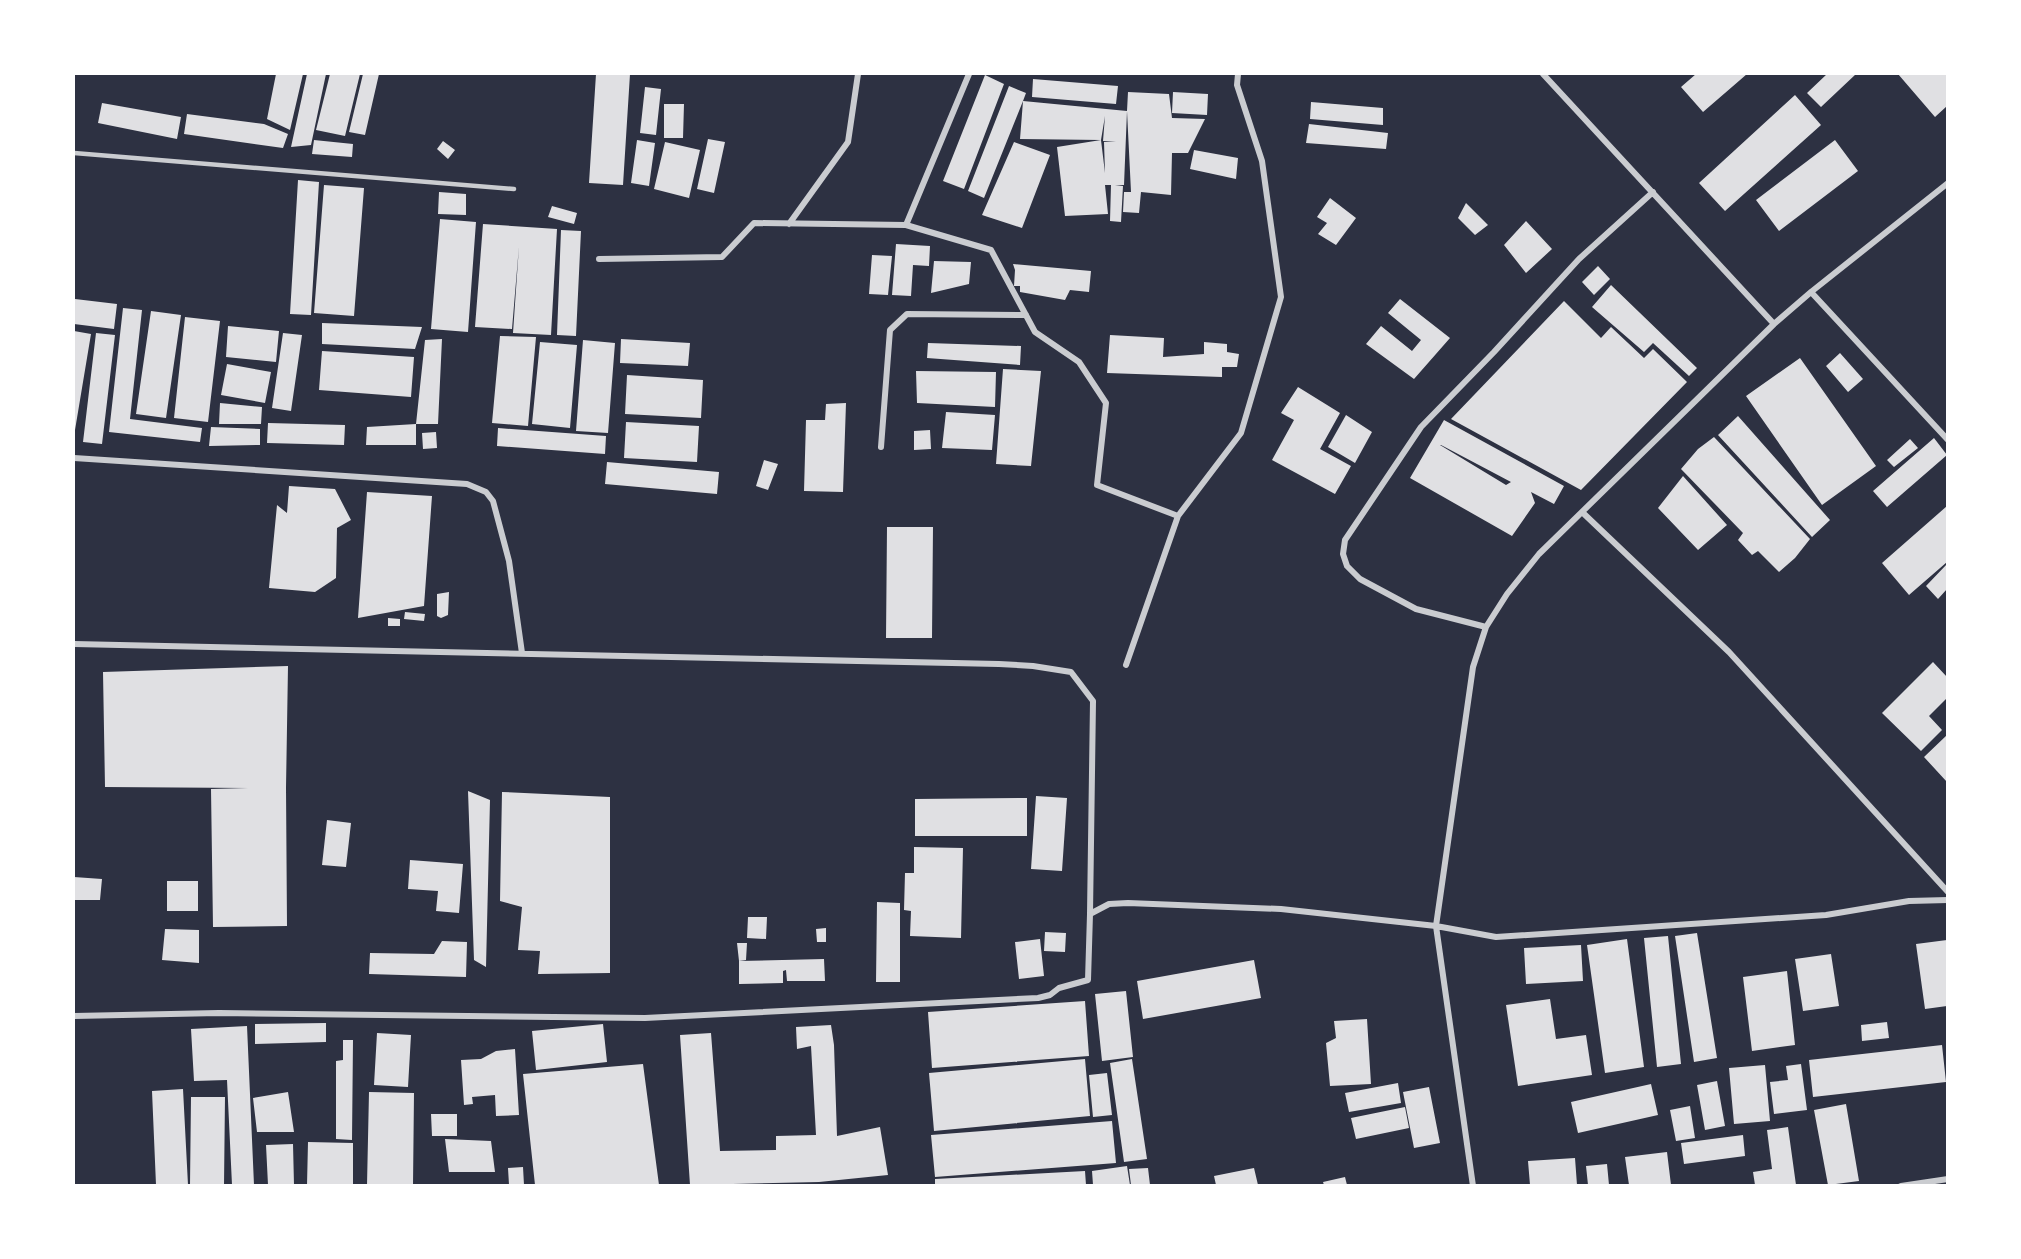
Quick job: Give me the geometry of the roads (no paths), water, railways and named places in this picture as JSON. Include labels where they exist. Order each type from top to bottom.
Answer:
[{"type":"street","points":[[789,224],[848,142],[858,74]]},
{"type":"street","points":[[906,225],[969,74]]},
{"type":"street","points":[[1126,665],[1178,516],[1241,433],[1281,297],[1262,160],[1237,85],[1238,74]]},
{"type":"street","points":[[1543,74],[1774,324]]},
{"type":"street","points":[[1473,1185],[1436,926],[1473,667],[1486,627],[1507,594],[1539,554],[1774,324],[1947,183]]},
{"type":"street","points":[[1486,627],[1416,609],[1360,579],[1347,566],[1343,554],[1345,540],[1421,427],[1579,259],[1653,192]]},
{"type":"street","points":[[599,259],[722,257],[754,223],[906,225],[991,250],[1035,332],[1079,362],[1106,403],[1097,485],[1178,516]]},
{"type":"street","points":[[1811,292],[1947,440]]},
{"type":"street","points":[[881,447],[890,330],[907,314],[1026,315]]},
{"type":"street","points":[[74,458],[467,484],[486,492],[493,501],[509,561],[522,653]]},
{"type":"street","points":[[1582,512],[1729,652],[1947,892]]},
{"type":"street","points":[[74,644],[999,664],[1071,672],[1093,701],[1088,980],[1059,988],[1050,995],[1038,998],[645,1018],[219,1013],[74,1016]]},
{"type":"street","points":[[1090,914],[1109,904],[1128,903],[1281,909],[1436,926],[1496,937],[1826,915],[1909,901],[1947,900]]},
{"type":"street","points":[[1901,1185],[1947,1179]]},
{"type":"lane","points":[[74,153],[514,189]]}]
